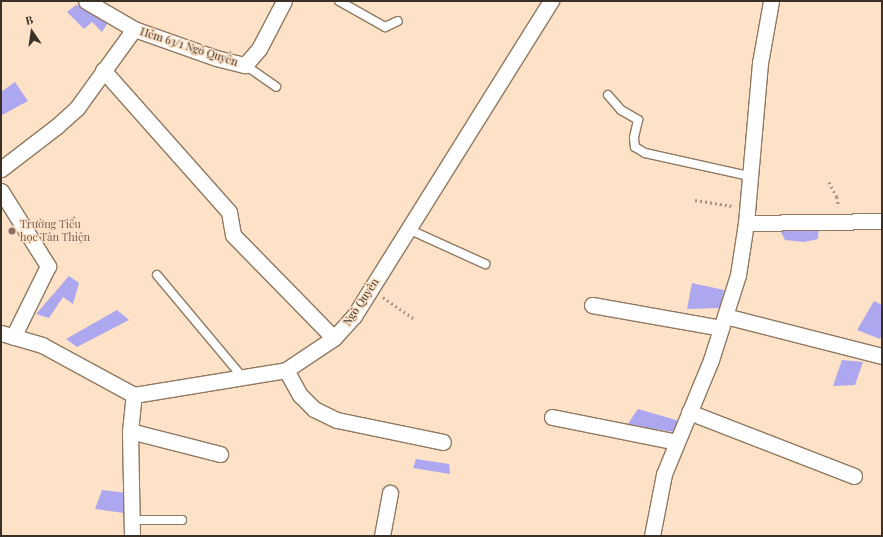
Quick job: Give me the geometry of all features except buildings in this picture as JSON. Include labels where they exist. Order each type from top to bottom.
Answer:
[{"type":"street","points":[[86,1],[134,28]]},
{"type":"street","name":"Hẻm 63/1 Ngô Quyền","points":[[1,169],[57,126],[77,108],[134,28],[216,58],[245,65],[259,49],[284,1]]},
{"type":"street","name":"Ngô Quyền","points":[[134,395],[286,370],[334,338],[354,316],[551,1]]},
{"type":"street","points":[[652,536],[664,474],[690,412],[723,322],[738,275],[746,223],[760,63],[771,1]]},
{"type":"street","points":[[103,70],[229,212],[233,235],[334,338]]},
{"type":"street","points":[[1,191],[48,266],[7,335],[42,345],[134,395],[130,431],[132,536]]},
{"type":"street","points":[[746,223],[882,221]]},
{"type":"street","points":[[592,306],[723,322],[882,356]]},
{"type":"street","points":[[286,370],[300,395],[314,409],[337,420],[443,442]]},
{"type":"street","points":[[690,412],[854,476]]},
{"type":"street","points":[[552,417],[677,442]]},
{"type":"street","points":[[130,431],[220,454]]},
{"type":"street","points":[[382,536],[390,493]]},
{"type":"lane","points":[[339,1],[385,27],[398,21]]},
{"type":"lane","points":[[245,65],[276,87]]},
{"type":"lane","points":[[608,95],[621,110],[638,120],[634,138],[635,147],[645,153],[750,176]]},
{"type":"lane","points":[[408,229],[485,264]]},
{"type":"lane","points":[[157,275],[243,378]]},
{"type":"lane","points":[[131,520],[182,520]]},
{"type":"path","points":[[829,182],[837,197],[839,206],[836,222]]},
{"type":"path","points":[[695,200],[747,208]]},
{"type":"path","points":[[371,289],[414,319]]},
{"type":"place","name":"Trường Tiểu học Tân Thiện","points":[[12,231]]}]
